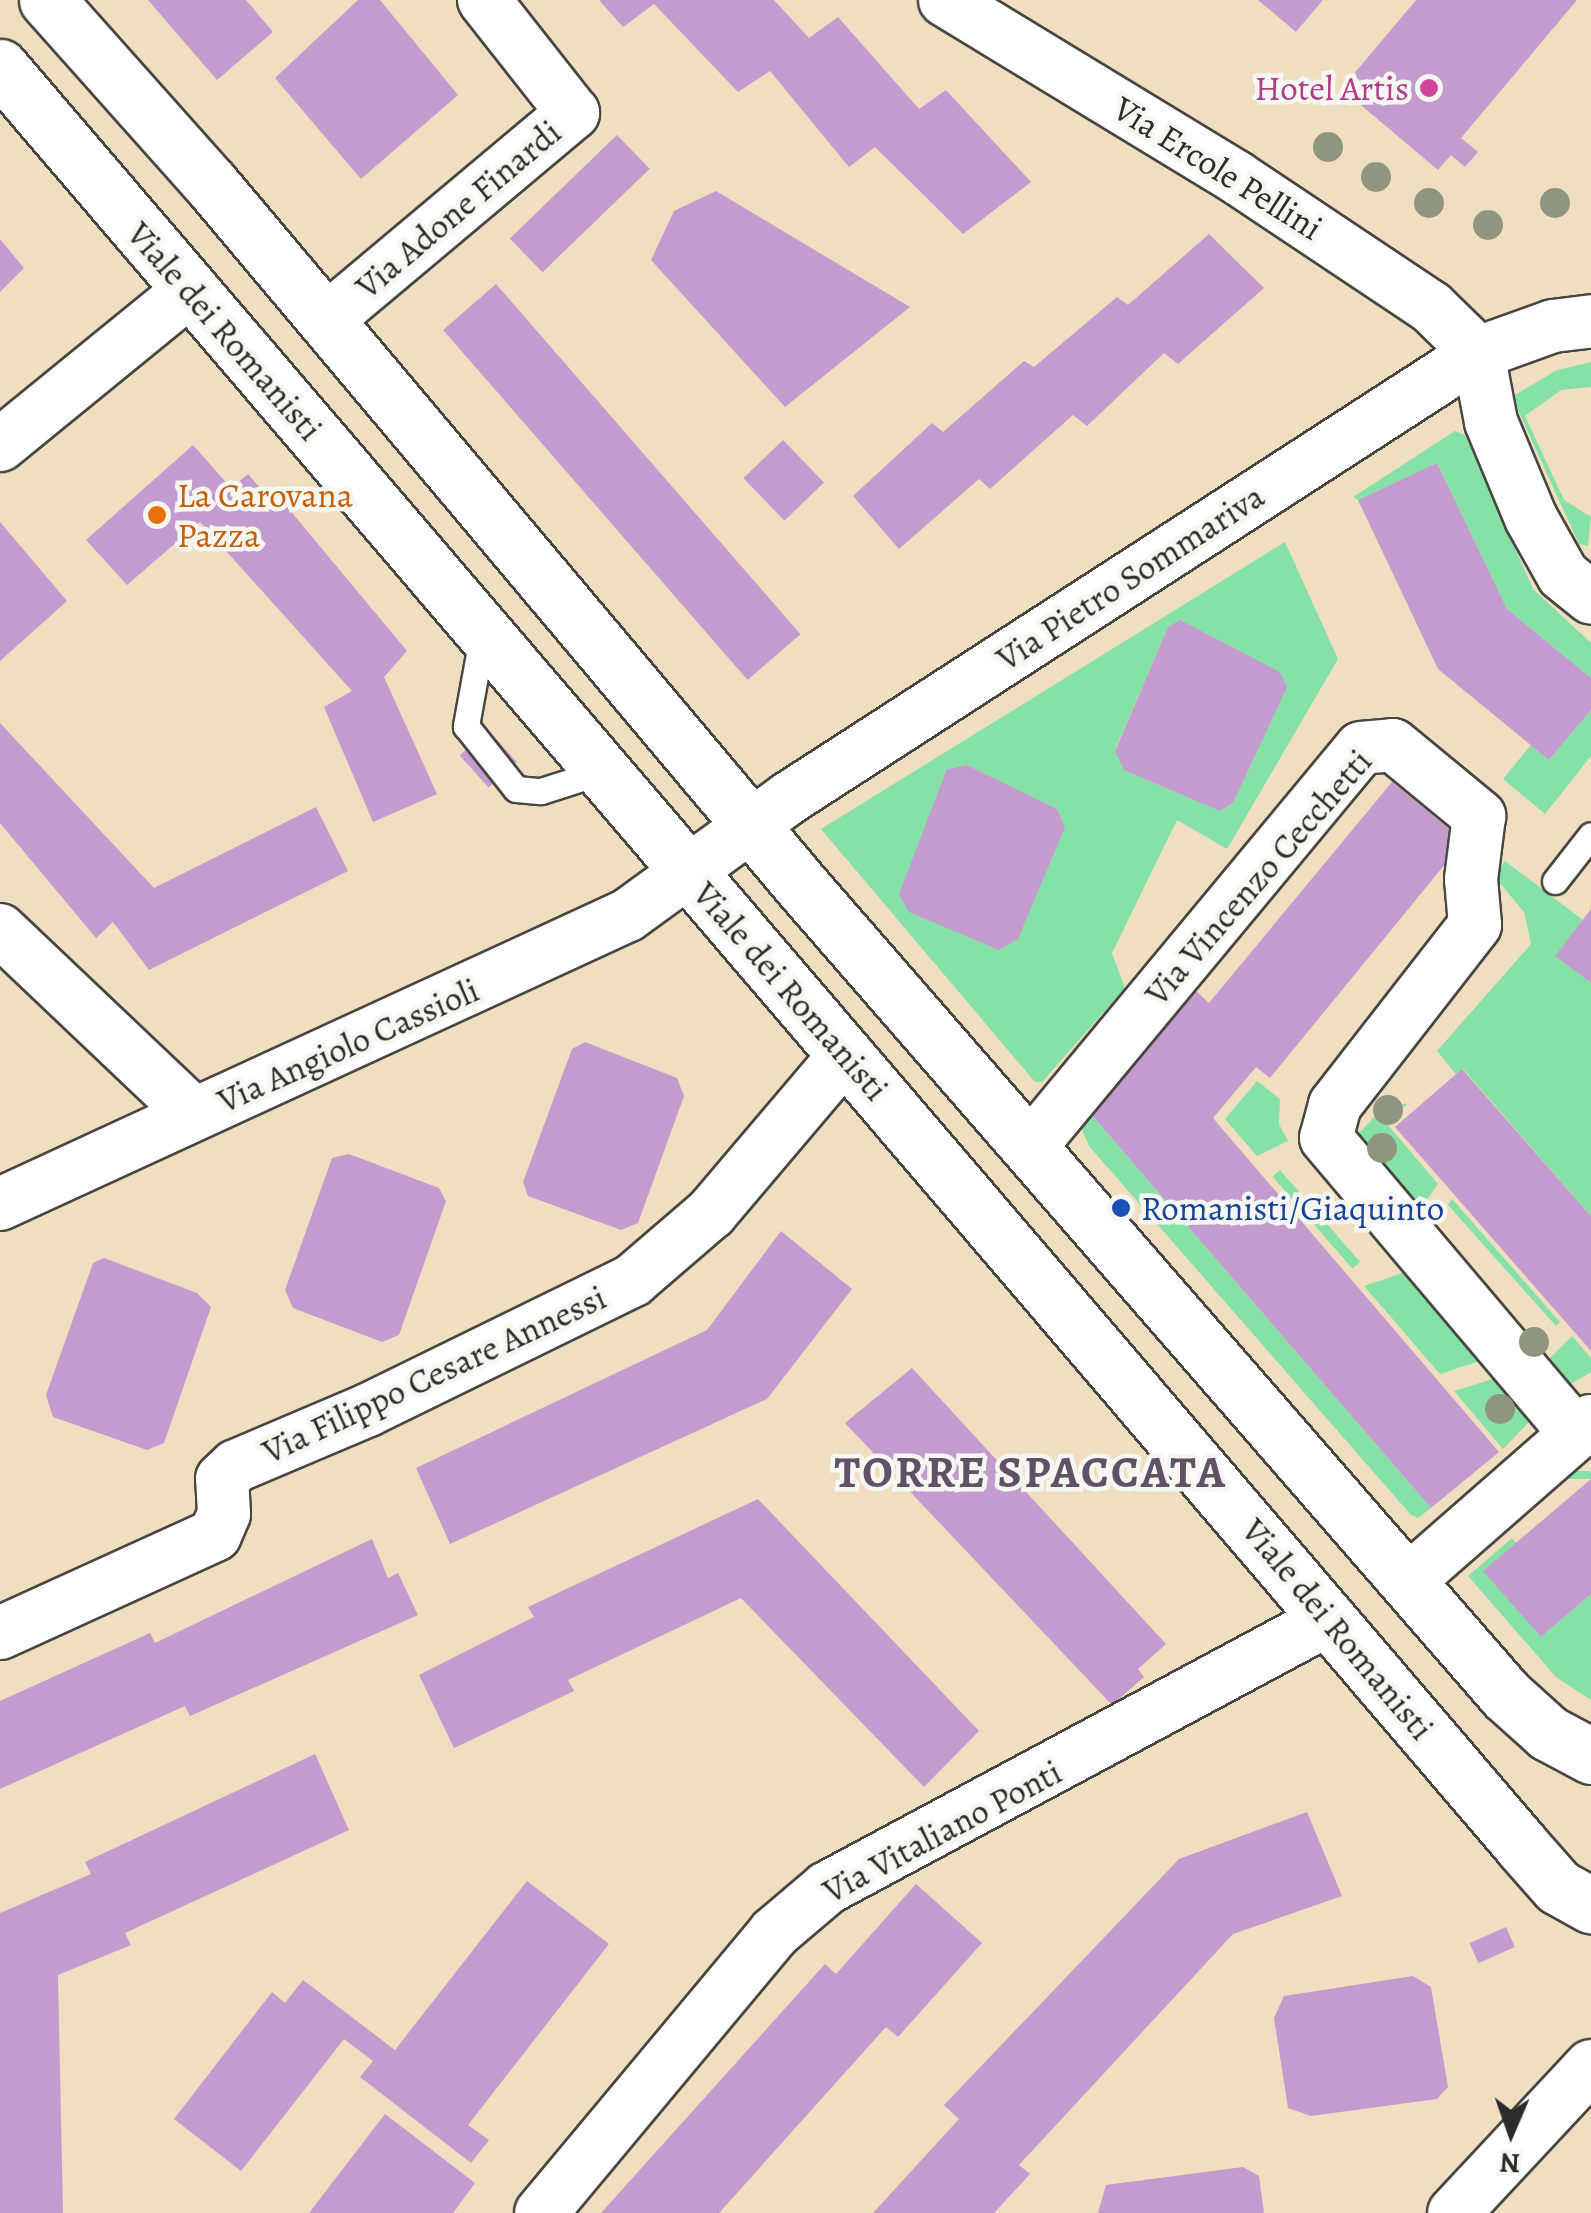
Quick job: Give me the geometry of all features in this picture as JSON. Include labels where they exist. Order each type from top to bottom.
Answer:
[{"type":"street","points":[[48,0],[751,824],[1518,1708],[1591,1756]]},
{"type":"street","name":"Via Adone Finardi","points":[[325,321],[573,113],[484,0]]},
{"type":"street","name":"Via Ercole Pellini","points":[[944,0],[1366,260],[1432,307],[1478,353]]},
{"type":"street","name":"Viale dei Romanisti","points":[[0,67],[1558,1887],[1591,1906]]},
{"type":"street","points":[[0,444],[189,290]]},
{"type":"street","name":"Via Pietro Sommariva","points":[[688,873],[751,824],[1478,353],[1553,326],[1591,322]]},
{"type":"street","points":[[1478,353],[1491,422],[1516,485],[1552,560],[1591,598]]},
{"type":"street","name":"Via Vincenzo Cecchetti","points":[[1030,1147],[1361,748],[1393,745],[1479,816],[1470,879],[1475,925],[1335,1105],[1326,1138],[1584,1428]]},
{"type":"street","name":"Via Angiolo Cassioli","points":[[0,1204],[192,1114],[520,970],[628,916],[688,873]]},
{"type":"street","points":[[0,930],[192,1114]]},
{"type":"street","name":"Via Filippo Cesare Annessi","points":[[0,1634],[206,1541],[221,1526],[222,1480],[236,1466],[512,1342],[633,1280],[711,1213],[846,1054]]},
{"type":"street","points":[[1408,1582],[1584,1428]]},
{"type":"street","name":"Via Vitaliano Ponti","points":[[542,2213],[774,1933],[827,1888],[1328,1619]]},
{"type":"street","points":[[1454,2213],[1591,2066]]},
{"type":"lane","points":[[483,632],[466,726],[516,789],[540,791],[601,772]]},
{"type":"lane","points":[[1555,881],[1591,835]]},
{"type":"green space","points":[[1591,362],[1591,387],[1561,390],[1525,416],[1564,500],[1591,517],[1588,546],[1579,544],[1512,397],[1557,370]]},
{"type":"green space","points":[[1455,431],[1465,435],[1533,589],[1591,643],[1591,678],[1507,609],[1437,463],[1358,500],[1353,497]]},
{"type":"green space","points":[[1285,542],[1338,659],[1227,849],[1177,820],[1112,953],[1125,988],[1042,1082],[1035,1082],[821,829]],"holes":[[[1180,621],[1280,672],[1286,687],[1233,803],[1221,811],[1124,770],[1115,750],[1168,627]],[[967,765],[1057,809],[1065,828],[947,769]]]},
{"type":"green space","points":[[1591,710],[1591,756],[1545,814],[1503,779],[1531,745],[1549,760]]},
{"type":"green space","points":[[1505,861],[1583,920],[1556,956],[1591,983],[1591,1216],[1463,1069],[1456,1074],[1437,1051],[1531,944],[1524,912],[1494,876]]},
{"type":"green space","points":[[1257,1081],[1280,1099],[1279,1124],[1288,1141],[1257,1156],[1225,1119]]},
{"type":"green space","points":[[1407,1104],[1386,1123],[1438,1184],[1415,1216],[1351,1142],[1385,1105]]},
{"type":"green space","points":[[1090,1113],[1431,1508],[1418,1518],[1411,1515],[1089,1146],[1082,1130]]},
{"type":"green space","points":[[1280,1170],[1360,1262],[1352,1269],[1272,1177]]},
{"type":"green space","points":[[1452,1199],[1560,1322],[1556,1326],[1448,1205]]},
{"type":"green space","points":[[1403,1273],[1480,1361],[1440,1374],[1364,1286]]},
{"type":"green space","points":[[1572,1336],[1591,1358],[1591,1372],[1569,1385],[1548,1360]]},
{"type":"green space","points":[[1496,1378],[1531,1420],[1503,1449],[1454,1391]]},
{"type":"green space","points":[[1507,1471],[1591,1471],[1591,1479],[1507,1479]]},
{"type":"green space","points":[[1512,1538],[1516,1543],[1484,1571],[1541,1637],[1591,1594],[1591,1700],[1556,1677],[1468,1576]]},
{"type":"building","points":[[148,0],[246,0],[273,32],[217,80]]},
{"type":"building","points":[[358,0],[380,0],[458,95],[361,179],[275,78]]},
{"type":"building","points":[[599,0],[774,0],[809,38],[838,17],[919,109],[946,90],[1031,182],[963,234],[875,147],[849,167],[770,71],[738,92],[654,4],[623,27]]},
{"type":"building","points":[[1258,0],[1323,0],[1296,32]]},
{"type":"building","name":"Hotel Artis","points":[[1416,0],[1577,0],[1461,138],[1478,152],[1465,167],[1451,155],[1438,170],[1349,95],[1361,81],[1353,75]]},
{"type":"building","points":[[617,135],[650,169],[542,272],[510,239]]},
{"type":"building","points":[[716,191],[910,307],[785,407],[651,260],[674,211]]},
{"type":"building","points":[[1209,234],[1264,288],[1178,364],[1164,353],[1087,426],[1073,415],[990,489],[979,479],[899,549],[853,496],[932,423],[943,432],[1024,361],[1034,367],[1117,297],[1128,305]]},
{"type":"building","points":[[0,239],[24,268],[0,292]]},
{"type":"building","points":[[496,284],[800,634],[748,680],[443,330]]},
{"type":"building","points":[[783,440],[824,482],[784,521],[743,478]]},
{"type":"building","points":[[193,445],[231,488],[248,474],[268,497],[273,490],[407,651],[384,677],[437,794],[373,822],[324,707],[352,691],[200,522],[127,585],[86,540]]},
{"type":"building","points":[[1437,463],[1507,609],[1591,678],[1591,710],[1549,760],[1438,669],[1358,500]]},
{"type":"building","points":[[0,522],[67,601],[0,661]]},
{"type":"building","points":[[1180,620],[1280,672],[1287,687],[1233,803],[1220,811],[1124,770],[1115,751],[1168,627]]},
{"type":"building","points":[[0,723],[154,888],[316,807],[348,871],[149,970],[113,922],[96,938],[0,823]]},
{"type":"building","points":[[488,730],[517,762],[489,787],[460,755]]},
{"type":"building","points":[[967,765],[1057,809],[1065,827],[1018,939],[999,950],[909,912],[899,894],[947,769]]},
{"type":"building","points":[[1392,782],[1464,841],[1270,1078],[1256,1067],[1213,1118],[1499,1452],[1431,1508],[1090,1113],[1195,990],[1209,1003]]},
{"type":"building","points":[[1591,909],[1591,983],[1555,956]]},
{"type":"building","points":[[585,1042],[677,1078],[684,1096],[638,1223],[621,1230],[528,1196],[523,1182],[572,1049]]},
{"type":"building","points":[[1462,1069],[1591,1216],[1591,1351],[1395,1127]]},
{"type":"building","points":[[349,1154],[439,1188],[446,1201],[399,1335],[382,1342],[293,1308],[285,1290],[332,1158]]},
{"type":"building","points":[[781,1231],[852,1289],[767,1399],[450,1544],[416,1468],[707,1330]]},
{"type":"building","points":[[104,1258],[197,1293],[211,1307],[164,1443],[147,1450],[53,1417],[46,1395],[93,1263]]},
{"type":"building","points":[[912,1368],[1166,1644],[1138,1669],[1144,1677],[1112,1705],[845,1423]]},
{"type":"building","points":[[1591,1479],[1591,1594],[1541,1637],[1483,1571]]},
{"type":"building","points":[[758,1499],[979,1731],[924,1787],[741,1598],[568,1680],[574,1691],[454,1748],[419,1675],[534,1617],[528,1607]]},
{"type":"building","points":[[372,1539],[388,1578],[398,1573],[418,1615],[190,1716],[185,1706],[0,1789],[0,1701],[150,1633],[155,1643]]},
{"type":"building","points":[[315,1754],[349,1830],[125,1933],[131,1945],[58,1975],[63,2213],[0,2213],[0,1913],[91,1874],[85,1862]]},
{"type":"building","points":[[1307,1812],[1342,1896],[1233,1934],[1019,2165],[1030,2174],[994,2213],[873,2213],[959,2119],[944,2105],[1179,1859]]},
{"type":"building","points":[[527,1881],[609,1944],[468,2125],[489,2140],[471,2163],[360,2077],[373,2061],[344,2039],[241,2171],[174,2119],[272,1992],[285,2003],[303,1980],[395,2050]]},
{"type":"building","points":[[916,1884],[982,1943],[898,2037],[886,2027],[719,2213],[601,2213],[825,1964],[836,1974]]},
{"type":"building","points":[[1506,1927],[1515,1947],[1478,1963],[1469,1943]]},
{"type":"building","points":[[1413,1976],[1431,1987],[1448,2087],[1437,2099],[1311,2116],[1288,2108],[1274,2018],[1284,1996]]},
{"type":"building","points":[[385,2114],[475,2183],[453,2213],[309,2213]]},
{"type":"building","points":[[1243,2167],[1259,2176],[1264,2213],[1098,2213],[1106,2185]]},
{"type":"place","name":"Hotel Artis","points":[[1429,88]]},
{"type":"place","name":"La Carovana Pazza","points":[[157,515]]},
{"type":"place","name":"Romanisti/Giaquinto","points":[[1121,1208]]},
{"type":"district","name":"TORRE SPACCATA","points":[[1031,1473]]}]
